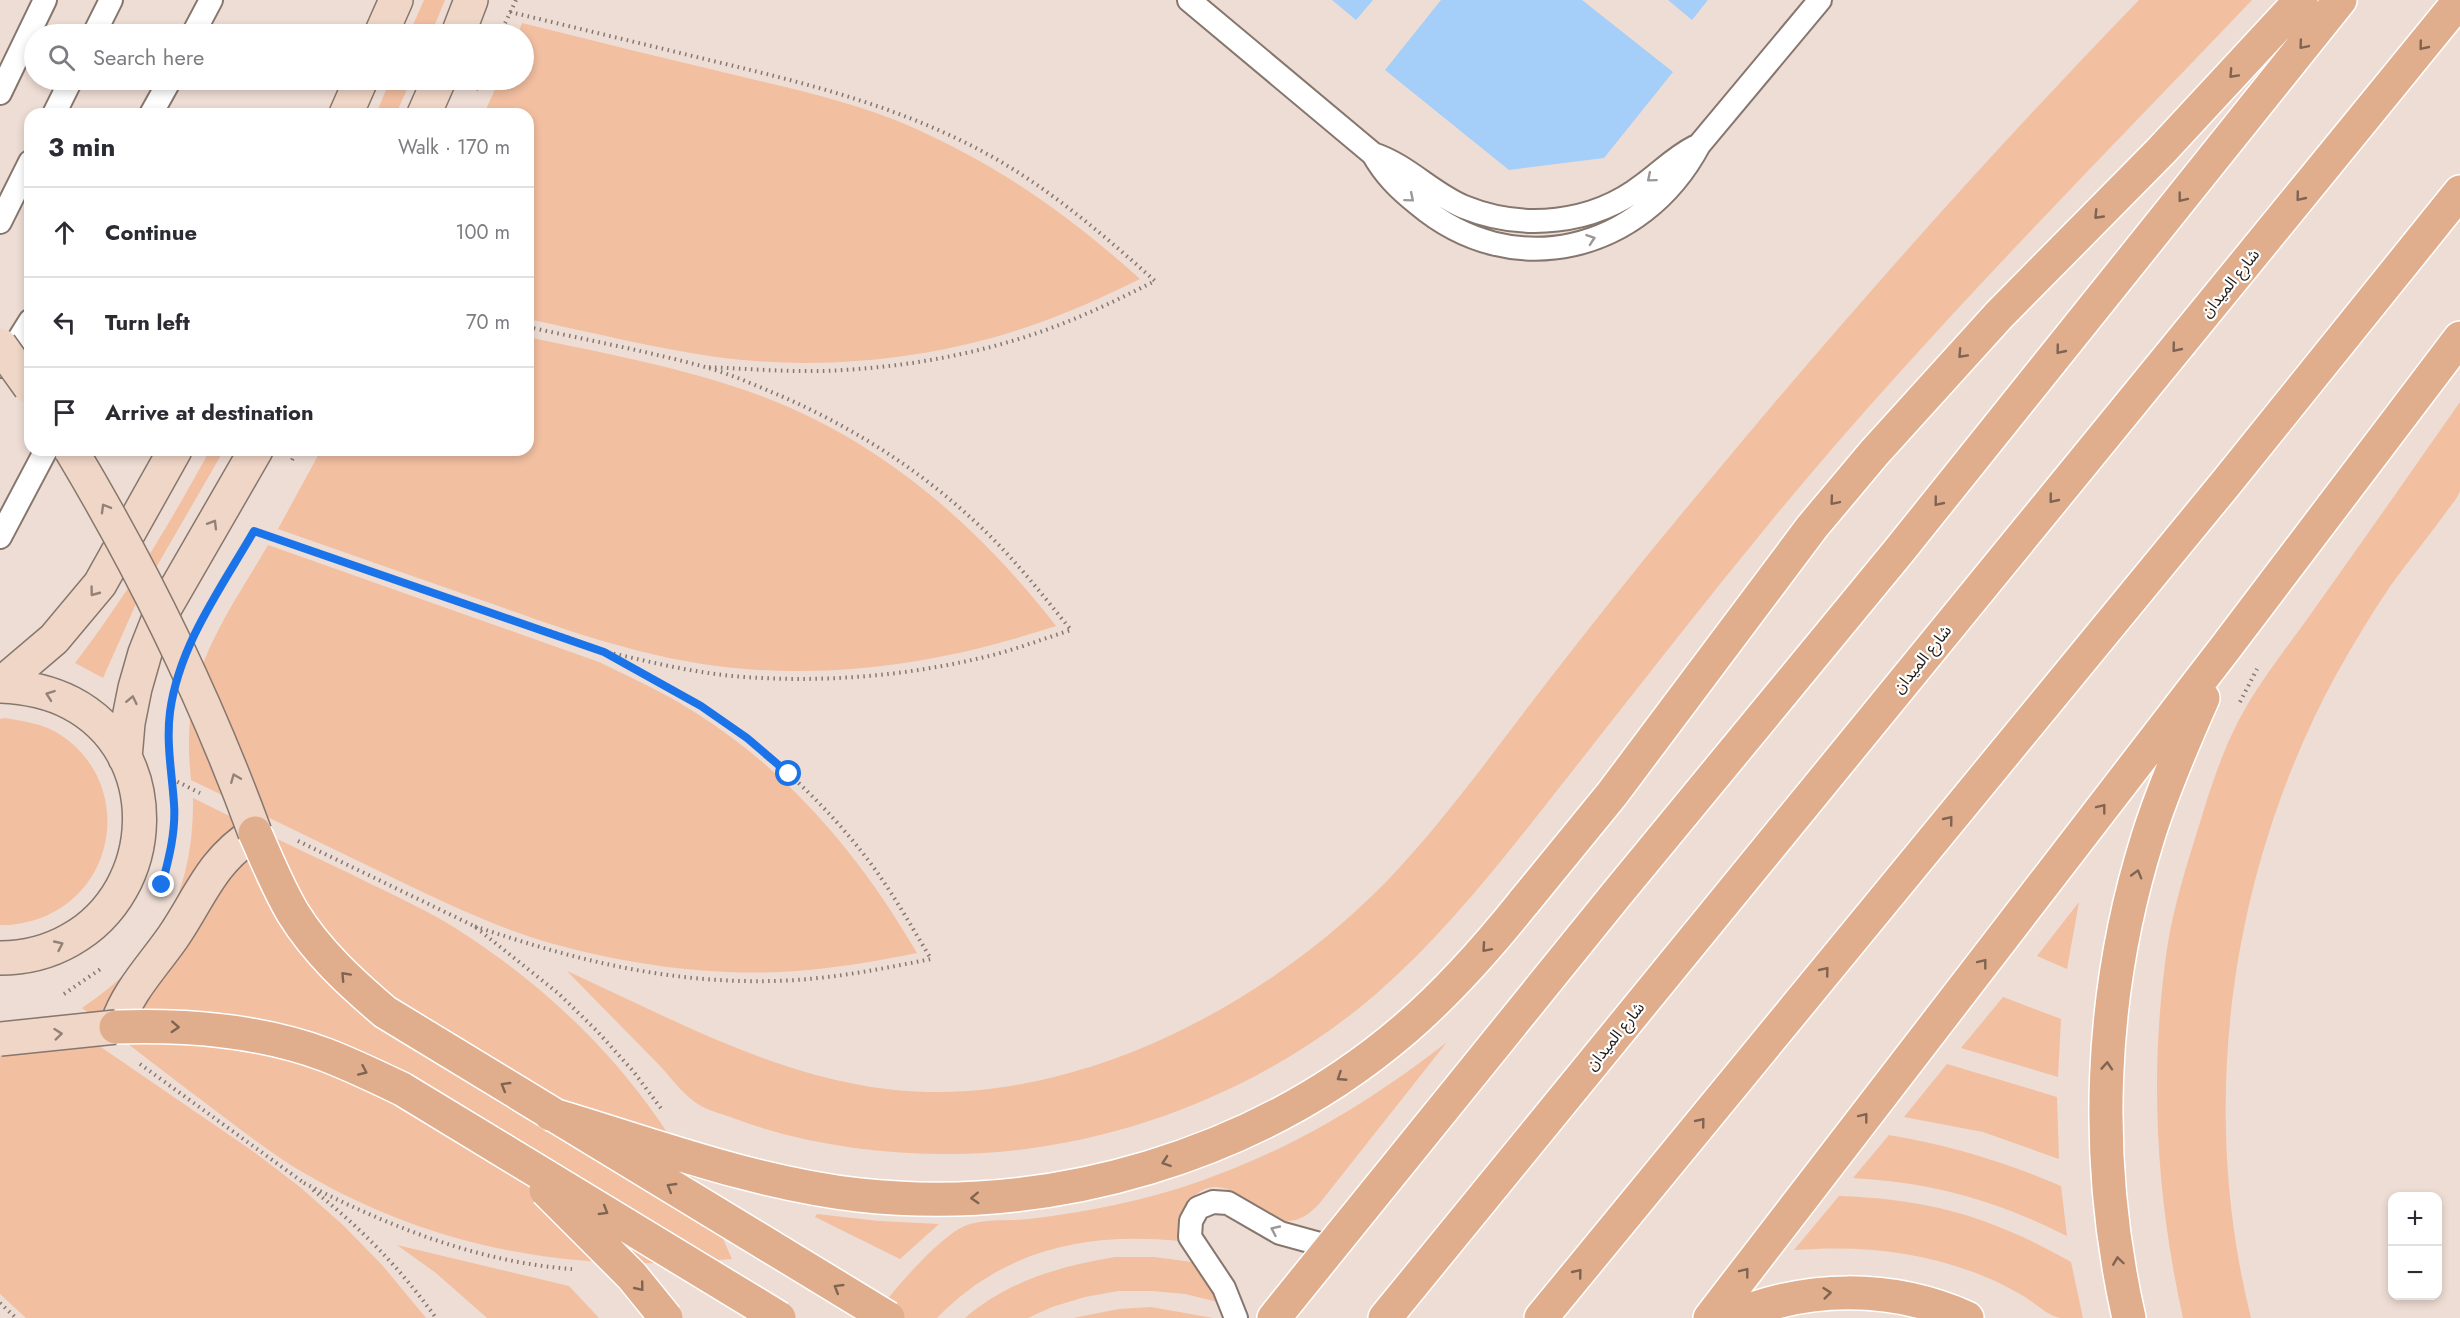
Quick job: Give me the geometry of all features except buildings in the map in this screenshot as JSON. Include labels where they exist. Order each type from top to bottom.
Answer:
[{"type":"main road","points":[[550,1113],[744,1172],[792,1184],[859,1195],[917,1199],[976,1198],[1034,1193],[1091,1183],[1148,1168],[1203,1149],[1267,1120],[1308,1098],[1404,1030],[1447,991],[1487,948],[1612,794],[1812,527],[1874,453],[1999,315],[2161,151],[2301,0]]},
{"type":"main road","points":[[1274,1318],[1898,552],[2340,0]]},
{"type":"main road","name":"شارع الميدان","points":[[1385,1318],[2460,0]]},
{"type":"main road","points":[[1541,1318],[2211,502],[2460,192]]},
{"type":"main road","points":[[1710,1318],[2226,647],[2460,338]]},
{"type":"main road","points":[[2129,1318],[2116,1247],[2106,1152],[2106,1088],[2110,1024],[2118,961],[2131,898],[2148,836],[2169,776],[2226,647]]},
{"type":"main road","points":[[255,833],[293,913],[320,950],[351,983],[385,1012],[888,1318]]},
{"type":"main road","points":[[116,1027],[158,1026],[211,1029],[284,1042],[325,1055],[402,1089],[779,1318]]},
{"type":"main road","points":[[512,1155],[632,1276],[666,1318]]},
{"type":"main road","points":[[1730,1318],[1768,1304],[1805,1296],[1842,1292],[1880,1293],[1916,1300],[1966,1318]]},
{"type":"street","points":[[462,24],[471,0]]},
{"type":"street","points":[[349,108],[357,90]]},
{"type":"street","points":[[427,108],[435,90]]},
{"type":"street","points":[[1,361],[24,382]]},
{"type":"street","points":[[0,1040],[116,1027],[126,1001],[176,932],[214,868],[240,843],[255,833],[203,700],[173,635],[118,530],[75,456]]},
{"type":"street","points":[[0,686],[54,639],[89,598],[118,552],[172,456]]},
{"type":"street","points":[[124,758],[135,688],[145,653],[159,620],[253,456]]},
{"type":"street","points":[[0,686],[24,687],[48,694],[72,704],[93,719],[111,737],[124,758],[135,784],[141,811],[140,839],[133,867],[121,892],[104,915],[75,938],[58,947],[31,956],[1,958]]},
{"type":"lane","points":[[33,24],[45,0]]},
{"type":"lane","points":[[99,24],[111,0]]},
{"type":"lane","points":[[198,24],[211,0]]},
{"type":"lane","points":[[1189,0],[1373,154],[1407,170],[1439,194],[1463,207],[1515,220],[1542,221],[1578,216],[1620,200],[1642,186],[1674,159],[1699,145],[1820,0]]},
{"type":"lane","points":[[0,93],[24,43]]},
{"type":"lane","points":[[57,108],[66,90]]},
{"type":"lane","points":[[155,108],[165,90]]},
{"type":"lane","points":[[0,222],[24,174]]},
{"type":"lane","points":[[24,329],[1,361],[24,368]]},
{"type":"lane","points":[[0,537],[43,456]]},
{"type":"lane","points":[[1236,1318],[1224,1288],[1191,1237],[1191,1221],[1198,1208],[1213,1202],[1228,1203],[1280,1233],[1331,1247]]},
{"type":"path","points":[[505,24],[516,0]]},
{"type":"path","points":[[510,12],[809,84],[862,100],[915,120],[966,143],[1014,170],[1061,201],[1105,236],[1155,281],[1077,317],[1028,336],[967,353],[905,364],[842,370],[779,371],[706,367]]},
{"type":"path","points":[[254,531],[604,652],[679,669],[743,677],[807,680],[861,677],[936,668],[1071,630],[1029,577],[991,536],[950,499],[906,465],[858,435],[810,409],[706,367],[534,328]]},
{"type":"path","points":[[291,462],[294,456]]},
{"type":"path","points":[[248,541],[259,521]]},
{"type":"path","points":[[474,926],[546,950],[597,963],[669,976],[732,980],[795,980],[857,973],[931,959],[897,901],[865,856],[828,813],[789,774],[747,738],[701,706],[604,652]]},
{"type":"path","points":[[2238,705],[2258,667]]},
{"type":"path","points":[[170,713],[168,746],[172,787]]},
{"type":"path","points":[[60,996],[76,988],[105,966]]},
{"type":"path","points":[[140,1064],[349,1218],[390,1260],[436,1318]]},
{"type":"path","points":[[0,1303],[16,1318]]},
{"type":"shaded area","points":[[424,0],[445,0],[435,24],[413,24]]},
{"type":"shaded area","points":[[2139,0],[2252,0],[2007,256],[1829,452],[1717,588],[1513,846],[1448,923],[1376,994],[1330,1030],[1281,1062],[1228,1090],[1173,1113],[1117,1131],[1059,1144],[1000,1152],[942,1154],[862,1149],[809,1140],[758,1127],[695,1103],[567,971],[712,1038],[761,1057],[810,1073],[861,1085],[914,1091],[968,1091],[1028,1083],[1088,1067],[1147,1046],[1204,1018],[1259,986],[1310,950],[1357,910],[1420,845],[1567,656],[1756,424],[1972,178]]},
{"type":"shaded area","points":[[534,26],[806,92],[893,119],[976,159],[1060,213],[1140,279],[1056,317],[1027,327],[952,348],[873,360],[794,363],[716,357],[534,320],[534,108],[487,108],[495,90],[534,90]]},
{"type":"shaded area","points":[[386,90],[407,90],[399,108],[378,108]]},
{"type":"shaded area","points":[[534,338],[641,361],[725,384],[799,412],[842,434],[883,459],[958,519],[1025,588],[1056,626],[941,657],[864,668],[786,671],[712,665],[646,653],[582,635],[278,529],[318,456],[534,456]]},
{"type":"shaded area","points":[[2460,402],[2459,493],[2391,585],[2337,673],[2301,748],[2271,825],[2249,905],[2234,987],[2227,1070],[2227,1153],[2235,1236],[2251,1318],[2183,1318],[2161,1180],[2157,1088],[2161,995],[2167,949],[2188,861],[2221,761],[2247,705]]},
{"type":"shaded area","points":[[207,456],[221,456],[139,597],[103,678],[75,663],[147,559]]},
{"type":"shaded area","points":[[268,545],[599,662],[660,692],[696,713],[763,763],[821,819],[872,883],[917,953],[811,970],[734,972],[672,968],[580,951],[507,929],[465,911],[191,780],[190,720],[200,673],[219,628]]},
{"type":"shaded area","points":[[5,718],[48,728],[79,750],[96,774],[105,801],[107,829],[101,856],[88,881],[68,903],[41,918],[0,925],[0,719]]},
{"type":"shaded area","points":[[193,798],[427,912],[469,937],[533,984],[592,1038],[643,1099],[687,1165],[732,1259],[675,1263],[619,1263],[565,1259],[511,1251],[458,1238],[406,1221],[355,1200],[279,1157],[82,1008],[132,967],[152,944],[167,919],[179,892],[187,864],[192,832]]},
{"type":"shaded area","points":[[2079,902],[2067,969],[2037,956]]},
{"type":"shaded area","points":[[2003,997],[2061,1019],[2058,1077],[1961,1048]]},
{"type":"shaded area","points":[[60,1019],[254,1152],[300,1187],[343,1225],[383,1266],[426,1318],[26,1318],[0,1294],[0,1045]]},
{"type":"shaded area","points":[[1447,1042],[1319,1204],[1302,1217],[1287,1221],[1274,1218],[1236,1193],[1222,1188],[1208,1188],[1196,1195],[1187,1206],[1178,1227],[1179,1241],[1111,1240],[1079,1243],[1048,1250],[1018,1261],[990,1276],[963,1295],[937,1318],[873,1318],[932,1250],[959,1229],[977,1222],[1029,1219],[1115,1205],[1178,1189],[1233,1169],[1298,1139],[1358,1105]]},
{"type":"shaded area","points":[[1947,1064],[2057,1097],[2059,1159],[1983,1132],[1904,1117]]},
{"type":"shaded area","points":[[1889,1135],[1976,1155],[2061,1186],[2067,1236],[2015,1212],[1963,1195],[1910,1184],[1853,1178]]},
{"type":"shaded area","points":[[1839,1196],[1902,1201],[1931,1206],[1987,1222],[2042,1246],[2071,1262],[2083,1318],[2055,1317],[1997,1282],[1964,1269],[1917,1256],[1844,1248],[1794,1250]]},
{"type":"shaded area","points":[[817,1214],[879,1221],[939,1224],[900,1259],[815,1217]]},
{"type":"shaded area","points":[[397,1245],[569,1286],[599,1318],[487,1318],[436,1273]]},
{"type":"shaded area","points":[[1115,1257],[1154,1257],[1192,1262],[1210,1283],[1218,1302],[1185,1294],[1118,1291],[1085,1297],[1052,1307],[1028,1318],[965,1318],[999,1294],[1036,1277],[1055,1270]]},
{"type":"shaded area","points":[[1151,1307],[1213,1318],[1073,1318],[1119,1309]]},
{"type":"route","points":[[162,885],[173,832],[174,805],[168,746],[170,713],[176,681],[187,650],[202,621],[254,531],[604,652],[701,706],[747,738],[789,774]]}]
